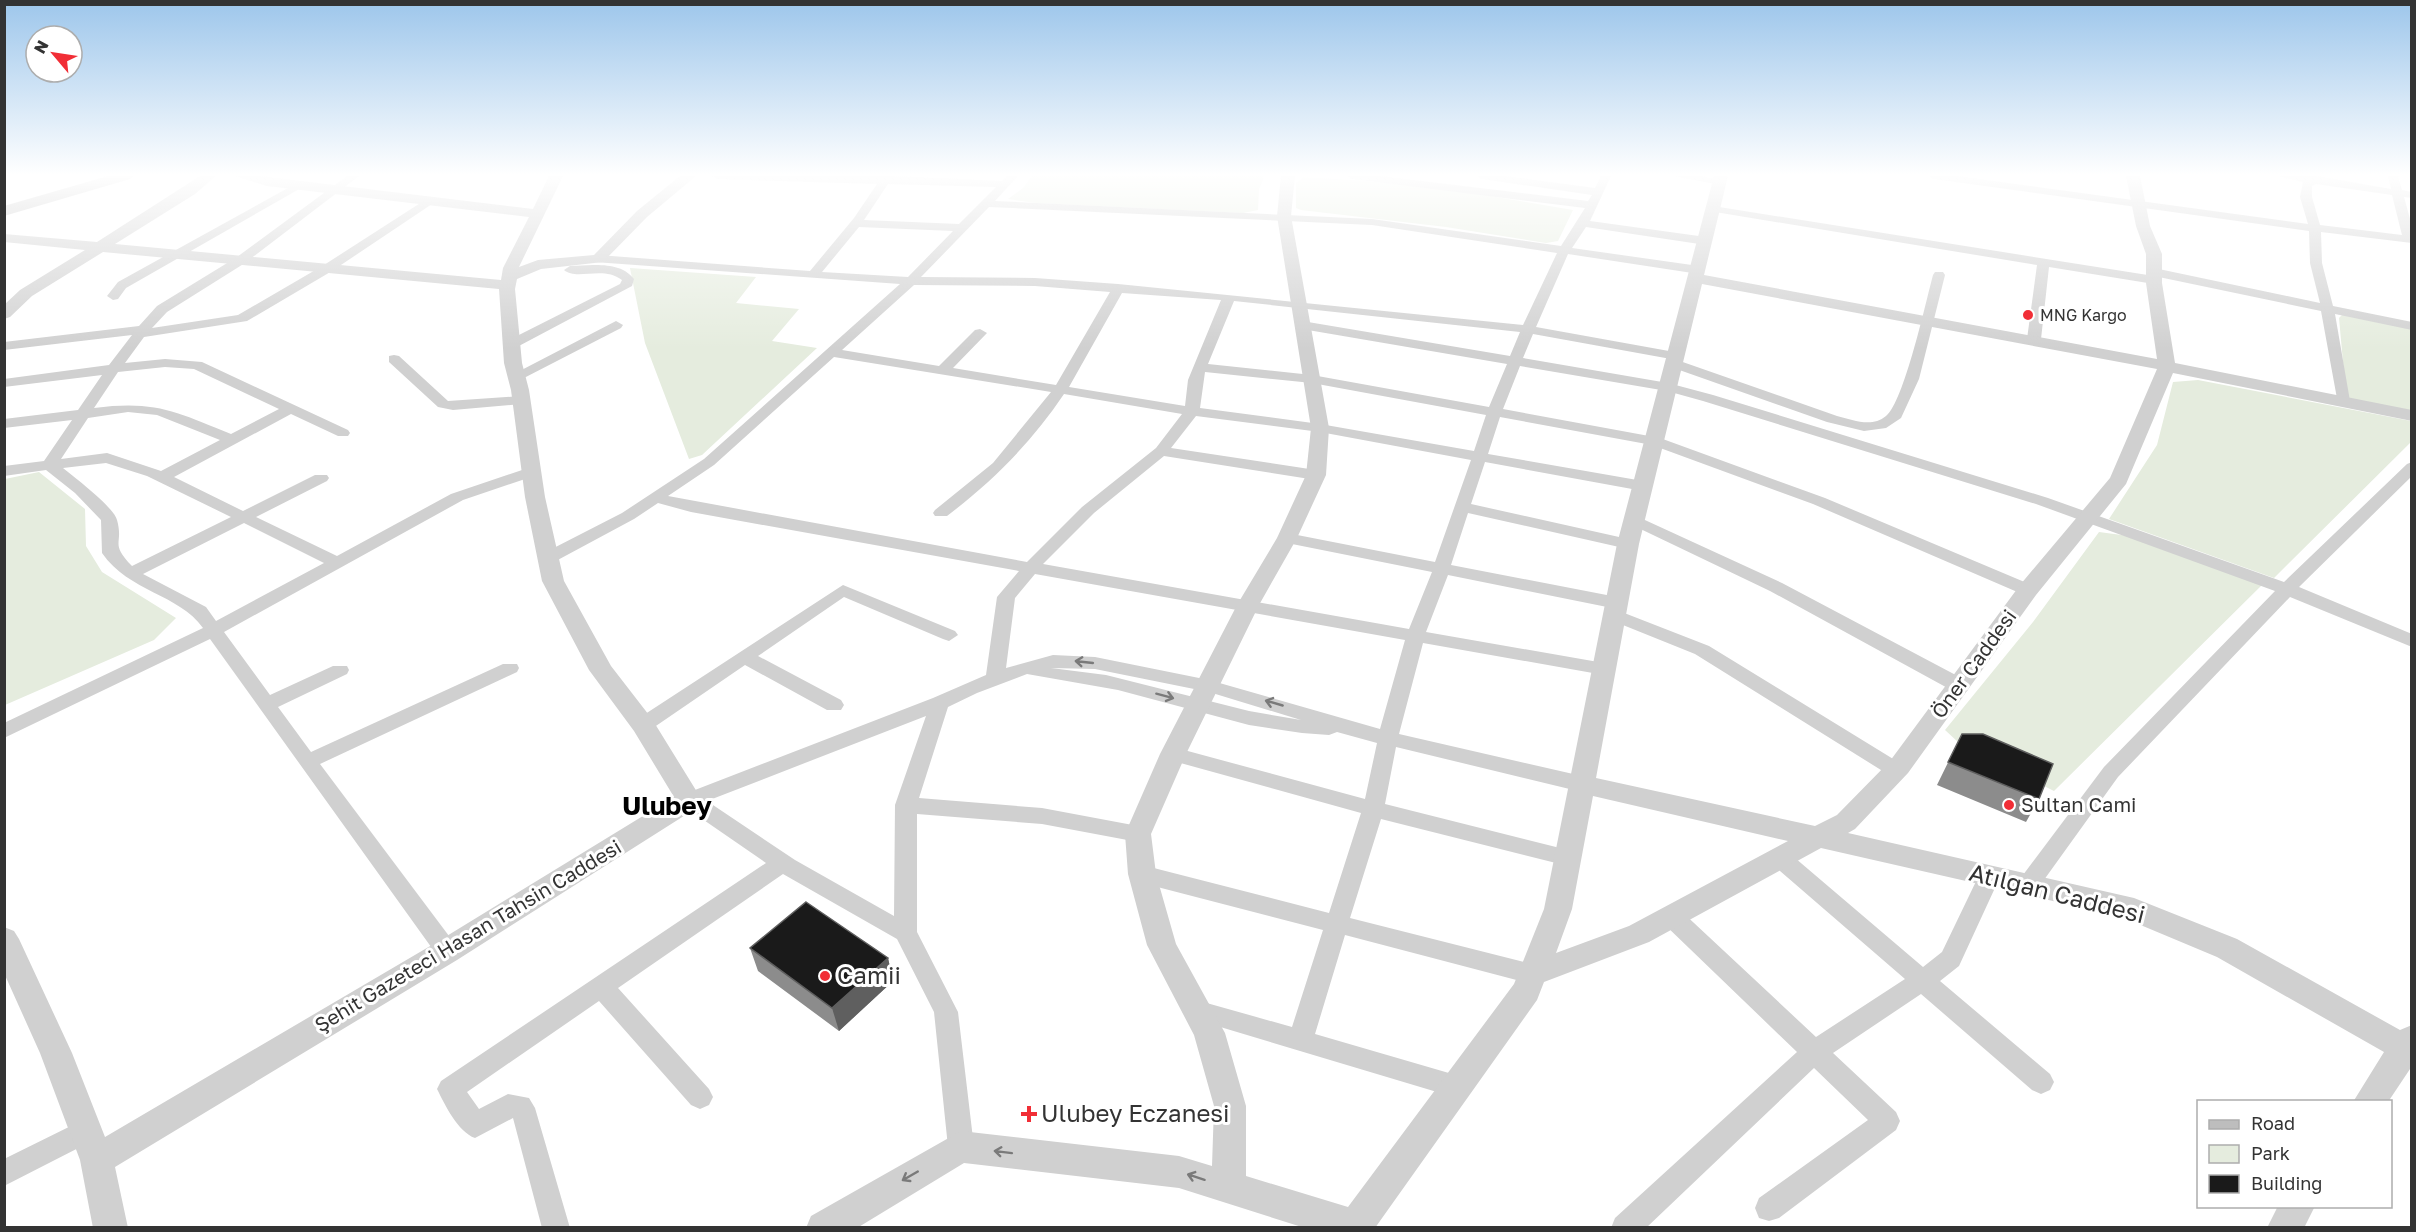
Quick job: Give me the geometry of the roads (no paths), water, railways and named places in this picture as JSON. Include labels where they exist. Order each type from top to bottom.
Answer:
[{"type":"street","points":[[4,314],[26,293],[121,233]]},
{"type":"street","points":[[113,296],[122,285],[214,233]]},
{"type":"street","points":[[49,465],[114,369],[162,309],[241,260],[277,233]]},
{"type":"street","points":[[4,346],[142,332],[242,318],[328,268],[381,233]]},
{"type":"street","points":[[529,233],[508,281],[512,344],[531,472],[553,581],[601,670],[644,725],[688,800],[782,863],[905,933]]},
{"type":"street","points":[[598,259],[623,233]]},
{"type":"street","points":[[813,275],[847,233]]},
{"type":"street","points":[[548,558],[628,516],[709,462],[829,352],[911,281],[957,233]]},
{"type":"street","points":[[1229,1188],[1230,1106],[1209,1033],[1162,945],[1142,874],[1138,834],[1173,754],[1248,605],[1287,538],[1316,475],[1320,428],[1287,233]]},
{"type":"street","points":[[1450,233],[1563,250],[1698,274],[2412,416]]},
{"type":"street","points":[[1300,1041],[1373,809],[1388,738],[1416,634],[1441,570],[1514,361],[1563,250],[1575,233]]},
{"type":"street","points":[[1655,233],[1706,241]]},
{"type":"street","points":[[823,1227],[961,1147],[1179,1172],[1229,1188],[1292,1217],[1356,1227],[1526,991],[1558,909],[1628,543],[1708,233]]},
{"type":"street","points":[[1866,233],[2043,262],[2154,276],[2327,306],[2412,326]]},
{"type":"street","points":[[2148,233],[2154,254],[2154,276],[2167,366]]},
{"type":"street","points":[[2314,233],[2316,263],[2327,306],[2343,401]]},
{"type":"street","points":[[2358,233],[2410,240]]},
{"type":"street","points":[[7,240],[508,281],[538,266],[598,259],[911,281],[1035,282],[1229,297],[1514,361],[1668,387],[1993,485],[2287,590],[2412,641]]},
{"type":"street","points":[[2034,339],[2043,262]]},
{"type":"street","points":[[512,344],[627,286],[628,279],[624,274],[608,270],[570,270]]},
{"type":"street","points":[[1300,314],[1527,329],[1674,359],[1832,419],[1864,427],[1881,424],[1894,418],[1901,406],[1912,379],[1939,275]]},
{"type":"street","points":[[941,513],[996,468],[1030,431],[1060,389],[1104,318],[1118,288]]},
{"type":"street","points":[[994,679],[1006,597],[1030,568],[1088,510],[1161,451],[1192,411],[1195,380],[1202,368],[1229,297]]},
{"type":"street","points":[[394,359],[443,404],[453,406],[519,388],[616,325]]},
{"type":"street","points":[[944,369],[980,333]]},
{"type":"street","points":[[829,352],[1192,411],[1320,428],[1643,486]]},
{"type":"street","points":[[4,383],[176,362],[197,364],[343,433]]},
{"type":"street","name":"Öner Caddesi","points":[[1532,974],[1639,934],[1846,822],[1896,770],[1960,686],[2028,590],[2119,480],[2167,366]]},
{"type":"street","points":[[1202,368],[1312,379],[1655,441],[1819,501],[2028,590]]},
{"type":"street","points":[[4,424],[147,408],[232,440]]},
{"type":"street","points":[[162,477],[292,408]]},
{"type":"street","points":[[1161,451],[1316,475]]},
{"type":"street","points":[[4,471],[107,458],[162,477],[336,562]]},
{"type":"street","points":[[49,465],[81,490],[109,519],[110,553],[130,574],[200,611],[307,762],[447,951]]},
{"type":"street","points":[[2028,885],[2110,772],[2287,590],[2412,467]]},
{"type":"street","points":[[4,731],[214,630],[457,497],[531,472]]},
{"type":"street","points":[[130,574],[321,478]]},
{"type":"street","points":[[656,498],[691,507],[1604,669]]},
{"type":"street","points":[[1463,507],[1628,543]]},
{"type":"street","points":[[1634,520],[1776,587],[1960,686]]},
{"type":"street","points":[[1287,538],[1616,609],[1702,651],[1896,770]]},
{"type":"street","points":[[644,725],[843,590],[949,635]]},
{"type":"street","points":[[747,657],[834,705]]},
{"type":"street","points":[[307,762],[510,668]]},
{"type":"street","points":[[688,800],[1025,668],[1047,675],[1097,679],[1204,696],[1273,722],[1314,728],[1349,729],[1582,784]]},
{"type":"street","points":[[266,705],[340,670]]},
{"type":"street","points":[[940,703],[906,805],[905,933],[946,1012],[961,1147]]},
{"type":"street","points":[[1173,754],[1373,809],[1568,858]]},
{"type":"street","name":"Atılgan Caddesi","points":[[1582,784],[2124,906],[2227,948],[2409,1046]]},
{"type":"street","name":"Şehit Gazeteci Hasan Tahsin Caddesi","points":[[91,1145],[447,951],[688,800]]},
{"type":"street","points":[[906,805],[1042,816],[1138,834]]},
{"type":"street","points":[[1780,858],[2041,1082]]},
{"type":"street","points":[[556,1227],[526,1117],[520,1106],[508,1106],[476,1126],[450,1089],[782,863]]},
{"type":"street","points":[[1142,874],[1532,974]]},
{"type":"street","points":[[1625,1227],[1814,1052],[1951,959],[1989,877]]},
{"type":"street","points":[[1671,916],[1887,1121],[1769,1208]]},
{"type":"street","points":[[4,939],[56,1053],[91,1145],[111,1227]]},
{"type":"street","points":[[602,986],[700,1097]]},
{"type":"street","points":[[1196,1010],[1456,1086]]},
{"type":"street","points":[[2370,1100],[2409,1046]]},
{"type":"street","points":[[4,1173],[91,1145]]},
{"type":"street","points":[[2284,1227],[2297,1208]]},
{"type":"place","name":"MNG Kargo","points":[[2028,315]]},
{"type":"place","name":"Sultan Cami","points":[[2009,805]]},
{"type":"place","name":"Camii","points":[[825,976]]},
{"type":"place","name":"Ulubey Eczanesi","points":[[1029,1114]]},
{"type":"district","name":"Ulubey","points":[[667,806]]}]
